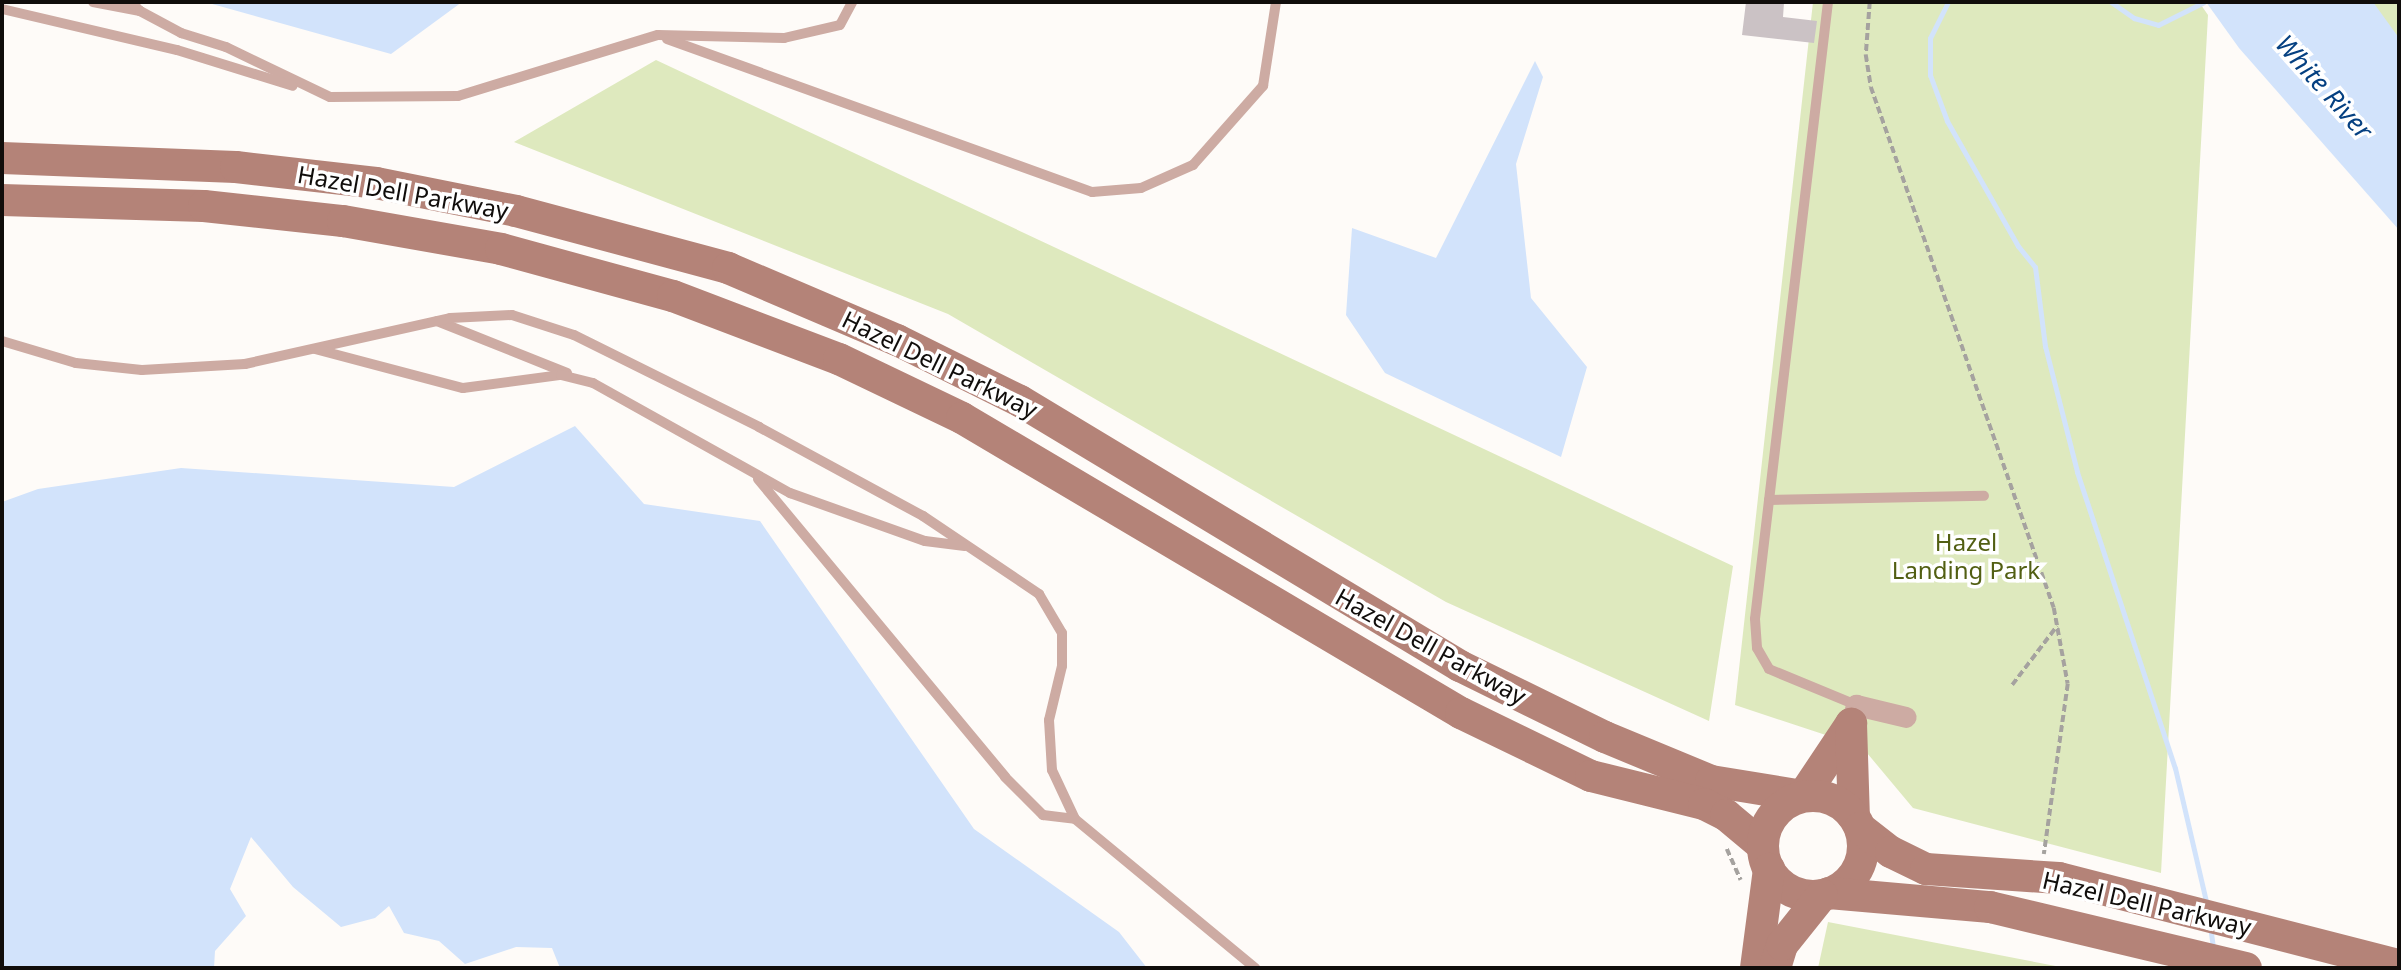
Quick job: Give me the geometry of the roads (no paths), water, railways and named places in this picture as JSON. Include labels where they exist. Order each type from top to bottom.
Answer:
[{"type":"main road","name":"Hazel Dell Parkway","points":[[2,158],[223,166],[376,183],[529,214],[728,268],[884,334],[1020,401],[1390,627],[1512,693],[1711,781],[1802,796]]},
{"type":"main road","name":"Hazel Dell Parkway","points":[[2,200],[204,206],[343,220],[501,249],[673,296],[839,359],[961,418],[1461,713],[1591,776],[1704,804],[1740,825],[1766,858]]},
{"type":"main road","points":[[1756,968],[1766,858],[1774,814],[1802,796],[1854,715]]},
{"type":"main road","points":[[1775,968],[1782,945],[1826,894],[1849,881],[1861,862],[1857,823],[1854,715]]},
{"type":"main road","points":[[1802,796],[1827,797],[1857,823]]},
{"type":"main road","name":"Hazel Dell Parkway","points":[[1857,823],[1891,852],[1926,869],[2059,878],[2399,965]]},
{"type":"main road","points":[[1766,858],[1797,894],[1826,894]]},
{"type":"main road","name":"Hazel Dell Parkway","points":[[1826,894],[1990,906],[2246,968]]},
{"type":"street","points":[[1854,715],[1906,717]]},
{"type":"lane","points":[[93,2],[140,11],[330,97]]},
{"type":"lane","points":[[131,2],[140,11]]},
{"type":"lane","points":[[2,9],[177,50],[330,97],[458,96],[658,35],[784,38],[840,25],[852,2]]},
{"type":"lane","points":[[658,35],[1092,192],[1141,188],[1193,165],[1263,86],[1276,2]]},
{"type":"lane","points":[[1828,2],[1756,600],[1757,648],[1769,669],[1854,715]]},
{"type":"lane","points":[[2,341],[76,363],[142,370],[245,363],[436,320],[512,315],[574,335],[760,427],[923,516],[1039,594],[1062,633],[1062,667],[1049,720],[1052,770],[1075,819],[1255,968]]},
{"type":"lane","points":[[436,320],[593,383],[790,493],[925,541],[968,546]]},
{"type":"lane","points":[[312,349],[463,388],[561,375],[593,383]]},
{"type":"lane","points":[[755,475],[1005,777],[1043,815],[1075,819]]},
{"type":"lane","points":[[1769,500],[1984,496]]},
{"type":"water","points":[[205,2],[462,2],[391,54]]},
{"type":"water","name":"White River","points":[[2206,2],[2373,2],[2399,38],[2399,230],[2239,48]]},
{"type":"water","points":[[1535,61],[1543,77],[1516,164],[1531,298],[1587,367],[1561,457],[1385,373],[1346,315],[1352,228],[1436,258]]},
{"type":"water","points":[[575,426],[644,504],[760,521],[974,829],[1119,932],[1147,968],[560,968],[552,948],[516,947],[465,964],[439,941],[404,933],[389,906],[375,918],[341,927],[293,887],[251,837],[230,889],[246,916],[215,951],[214,968],[2,968],[2,502],[38,489],[181,468],[454,487]]},
{"type":"waterway","points":[[1948,2],[1930,38],[1930,75],[1947,121],[2018,246],[2035,267],[2045,346],[2077,472],[2175,768],[2207,906]]},
{"type":"waterway","points":[[2111,2],[2134,18],[2158,25],[2204,2]]},
{"type":"waterway","points":[[2210,926],[2213,948]]},
{"type":"park label","name":"Hazel Landing Park","points":[[1966,556]]}]
